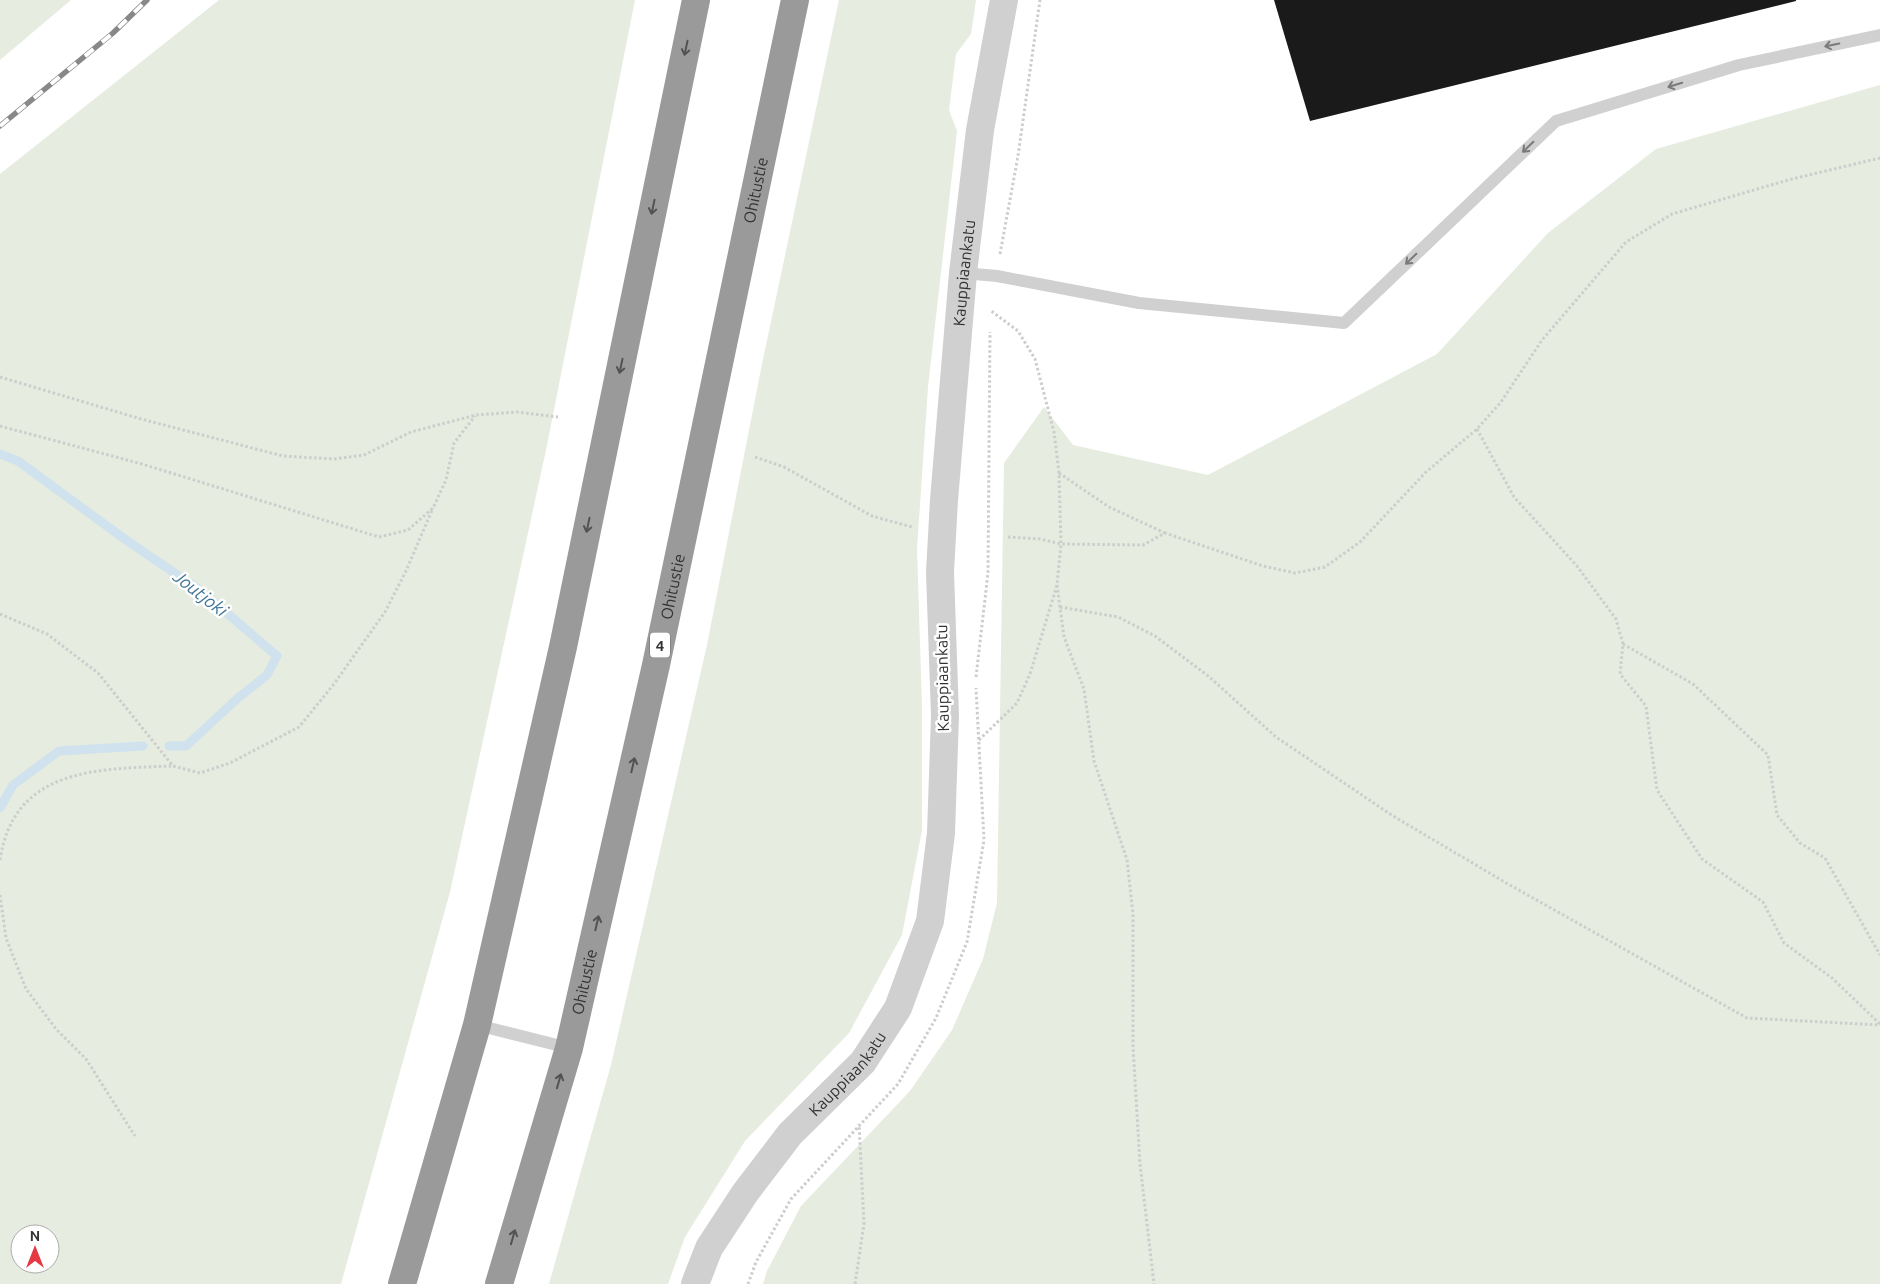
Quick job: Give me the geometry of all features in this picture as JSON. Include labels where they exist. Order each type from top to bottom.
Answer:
[{"type":"highway","points":[[402,1284],[477,1025],[563,647],[696,0]]},
{"type":"highway","name":"Ohitustie","points":[[500,1284],[569,1048],[656,665],[794,0]]},
{"type":"street","name":"Kauppiaankatu","points":[[695,1284],[709,1248],[746,1192],[790,1134],[863,1062],[898,1008],[930,921],[941,833],[945,716],[940,572],[943,509],[963,273],[980,130],[1004,0]]},
{"type":"lane","points":[[963,273],[996,276],[1139,303],[1344,323],[1556,121],[1739,65],[1880,35]]},
{"type":"lane","points":[[477,1025],[569,1048]]},
{"type":"path","points":[[1059,473],[1109,507],[1165,533],[1263,566],[1295,573],[1325,567],[1360,542],[1426,472],[1477,429],[1501,402],[1542,340],[1626,242],[1672,214],[1788,180],[1880,158]]},
{"type":"path","points":[[979,740],[1017,703],[1030,674],[1057,585],[1061,544],[1059,473],[1054,432],[1035,360],[1018,330],[990,310]]},
{"type":"path","points":[[0,377],[141,418],[283,456],[334,459],[364,455],[411,432],[476,415],[517,412],[558,418]]},
{"type":"path","points":[[0,860],[3,839],[29,797],[59,780],[105,768],[173,766],[200,773],[230,763],[299,726],[334,684],[385,612],[406,571],[446,480],[454,443],[476,415]]},
{"type":"path","points":[[0,426],[151,467],[380,536],[408,530],[433,508]]},
{"type":"path","points":[[1477,429],[1514,497],[1577,566],[1616,619],[1623,644],[1620,674],[1646,706],[1657,790],[1702,859],[1762,902],[1784,943],[1832,978],[1880,1025]]},
{"type":"path","points":[[755,457],[784,467],[872,516],[912,527]]},
{"type":"path","points":[[1008,536],[1040,539],[1061,544],[1144,545],[1165,533]]},
{"type":"path","points":[[1057,585],[1064,637],[1084,689],[1094,761],[1127,860],[1133,914],[1133,1046],[1140,1164],[1154,1284]]},
{"type":"path","points":[[1060,607],[1118,617],[1155,636],[1207,675],[1276,737],[1393,816],[1508,884],[1747,1018],[1880,1025]]},
{"type":"path","points":[[0,614],[47,634],[98,673],[173,766]]},
{"type":"path","points":[[1623,644],[1693,684],[1768,755],[1777,815],[1800,843],[1825,858],[1880,955]]},
{"type":"path","points":[[0,895],[6,938],[26,988],[56,1029],[86,1059],[135,1136]]},
{"type":"path","points":[[854,1284],[864,1224],[859,1124]]},
{"type":"shaded area","points":[[0,0],[71,0],[0,60]]},
{"type":"shaded area","points":[[219,0],[635,0],[546,450],[450,892],[341,1284],[0,1284],[0,174]]},
{"type":"shaded area","points":[[839,0],[976,0],[971,34],[956,54],[949,110],[957,131],[928,387],[917,549],[922,707],[922,830],[902,935],[849,1033],[745,1141],[685,1237],[668,1284],[549,1284],[611,1065],[707,645],[761,369]]},
{"type":"shaded area","points":[[1880,85],[1880,1284],[763,1284],[767,1271],[801,1206],[910,1091],[952,1030],[983,959],[997,903],[1004,463],[1044,407],[1073,445],[1208,475],[1437,354],[1548,233],[1656,149]]},
{"type":"building","points":[[1274,0],[1796,0],[1796,1],[1310,121]]},
{"type":"waterway","name":"Joutjoki","points":[[0,454],[18,461],[126,540],[201,591],[277,656],[267,675],[238,698],[186,746],[169,746]]},
{"type":"waterway","points":[[0,808],[13,785],[59,751],[143,746]]},
{"type":"railway","points":[[0,126],[113,33],[147,0]]}]
